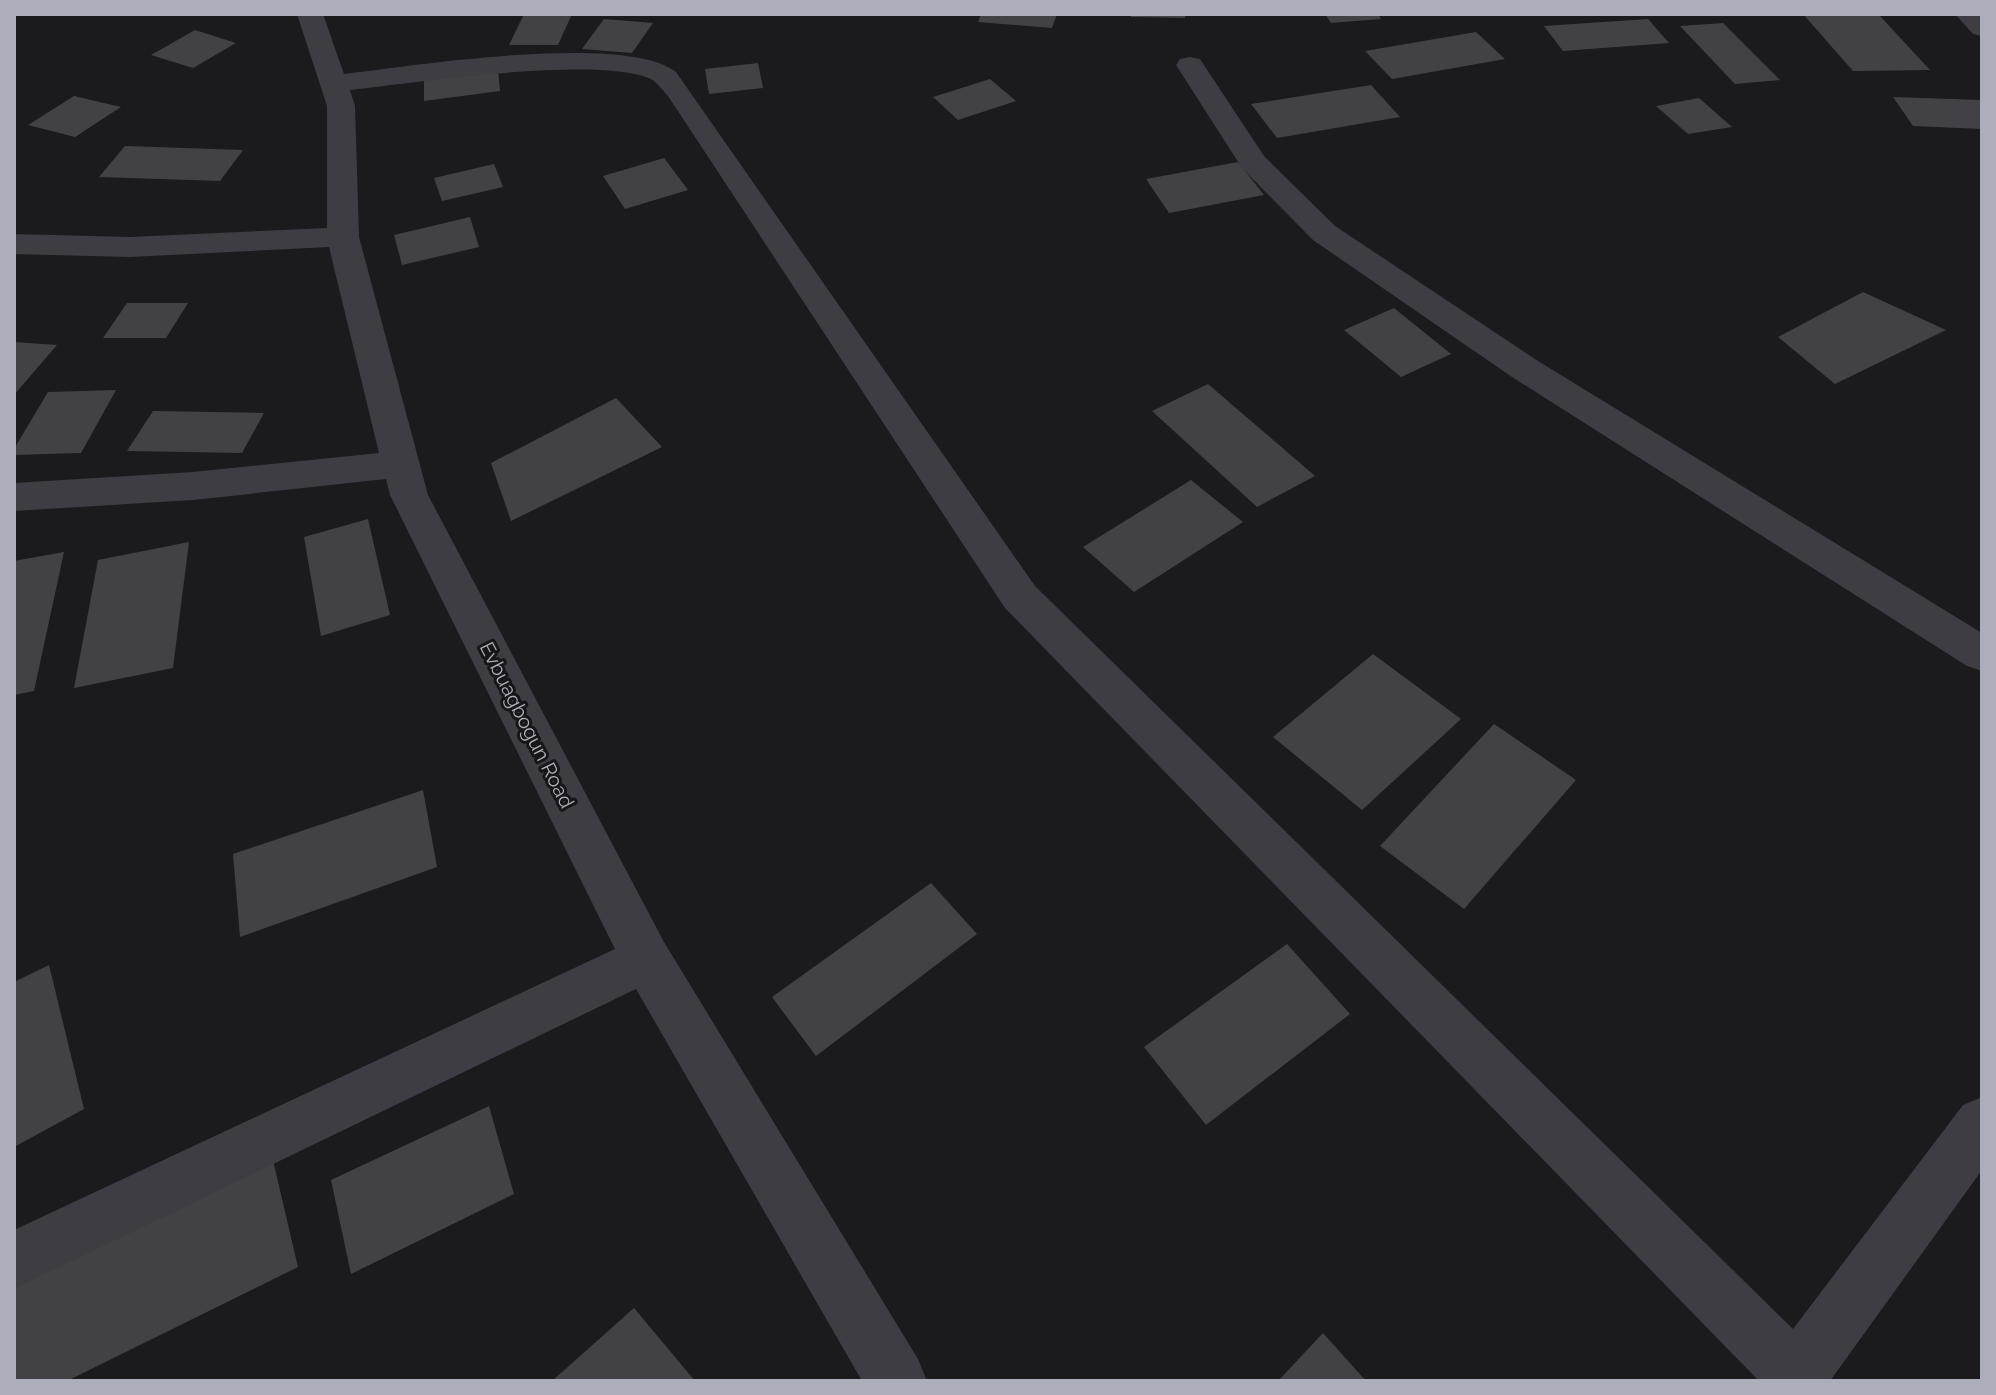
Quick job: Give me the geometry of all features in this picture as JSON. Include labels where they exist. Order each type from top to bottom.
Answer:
[{"type":"street","name":"Evbuagbogun Road","points":[[310,14],[341,106],[343,237],[409,495],[646,959],[896,1381]]},
{"type":"street","points":[[1968,14],[1982,28]]},
{"type":"street","points":[[334,84],[493,67],[584,64],[661,73],[679,91],[1020,597],[1794,1378],[1982,1124]]},
{"type":"street","points":[[1190,65],[1253,162],[1324,233],[1525,369],[1982,654]]},
{"type":"street","points":[[14,244],[130,247],[343,237]]},
{"type":"street","points":[[14,497],[193,486],[401,464]]},
{"type":"street","points":[[14,1260],[646,959]]},
{"type":"building","points":[[524,14],[572,14],[558,45],[509,45]]},
{"type":"building","points":[[981,14],[1057,14],[1052,28],[978,22]]},
{"type":"building","points":[[1131,14],[1185,14],[1185,18],[1131,17]]},
{"type":"building","points":[[1325,14],[1378,14],[1381,19],[1331,23]]},
{"type":"building","points":[[1803,14],[1880,16],[1930,70],[1853,71]]},
{"type":"building","points":[[604,19],[653,23],[632,53],[582,49]]},
{"type":"building","points":[[1648,19],[1669,43],[1563,51],[1544,26]]},
{"type":"building","points":[[1723,23],[1780,80],[1735,84],[1680,26]]},
{"type":"building","points":[[195,30],[236,43],[193,68],[151,55]]},
{"type":"building","points":[[1476,32],[1505,59],[1392,79],[1365,51]]},
{"type":"building","points":[[758,63],[763,88],[709,94],[705,69]]},
{"type":"building","points":[[498,69],[500,91],[424,101],[424,79]]},
{"type":"building","points":[[990,79],[1016,101],[958,120],[933,97]]},
{"type":"building","points":[[1371,85],[1400,117],[1277,138],[1251,104]]},
{"type":"building","points":[[74,96],[121,107],[75,137],[28,125]]},
{"type":"building","points":[[1893,97],[1982,100],[1982,129],[1913,126]]},
{"type":"building","points":[[1699,98],[1732,127],[1688,134],[1656,106]]},
{"type":"building","points":[[125,146],[243,150],[220,181],[99,177]]},
{"type":"building","points":[[664,158],[688,190],[625,209],[603,176]]},
{"type":"building","points":[[1238,162],[1264,195],[1169,213],[1146,179]]},
{"type":"building","points":[[494,164],[503,187],[442,201],[434,178]]},
{"type":"building","points":[[470,217],[479,247],[402,265],[394,235]]},
{"type":"building","points":[[1863,292],[1946,330],[1835,384],[1778,337]]},
{"type":"building","points":[[127,303],[188,303],[166,338],[103,338]]},
{"type":"building","points":[[1394,308],[1451,354],[1401,377],[1344,330]]},
{"type":"building","points":[[14,342],[57,345],[14,395]]},
{"type":"building","points":[[1208,384],[1315,476],[1257,507],[1152,411]]},
{"type":"building","points":[[116,390],[81,453],[14,455],[14,449],[48,392]]},
{"type":"building","points":[[616,398],[662,447],[511,521],[491,463]]},
{"type":"building","points":[[153,411],[264,413],[242,453],[127,451]]},
{"type":"building","points":[[1191,480],[1243,522],[1134,592],[1083,547]]},
{"type":"building","points":[[368,519],[390,615],[321,636],[304,537]]},
{"type":"building","points":[[189,542],[173,668],[74,688],[98,560]]},
{"type":"building","points":[[64,552],[34,691],[14,695],[14,561]]},
{"type":"building","points":[[1373,654],[1461,719],[1362,810],[1273,737]]},
{"type":"building","points":[[1494,724],[1576,780],[1464,909],[1380,846]]},
{"type":"building","points":[[423,790],[437,867],[240,937],[233,854]]},
{"type":"building","points":[[931,883],[977,934],[816,1056],[772,997]]},
{"type":"building","points":[[1287,944],[1350,1014],[1206,1125],[1144,1047]]},
{"type":"building","points":[[49,965],[84,1109],[14,1147],[14,982]]},
{"type":"building","points":[[489,1106],[514,1194],[351,1274],[331,1180]]},
{"type":"building","points":[[271,1152],[298,1267],[67,1381],[14,1381],[14,1264]]},
{"type":"building","points":[[634,1308],[695,1381],[552,1381]]},
{"type":"building","points":[[1323,1333],[1366,1381],[1278,1381]]}]
